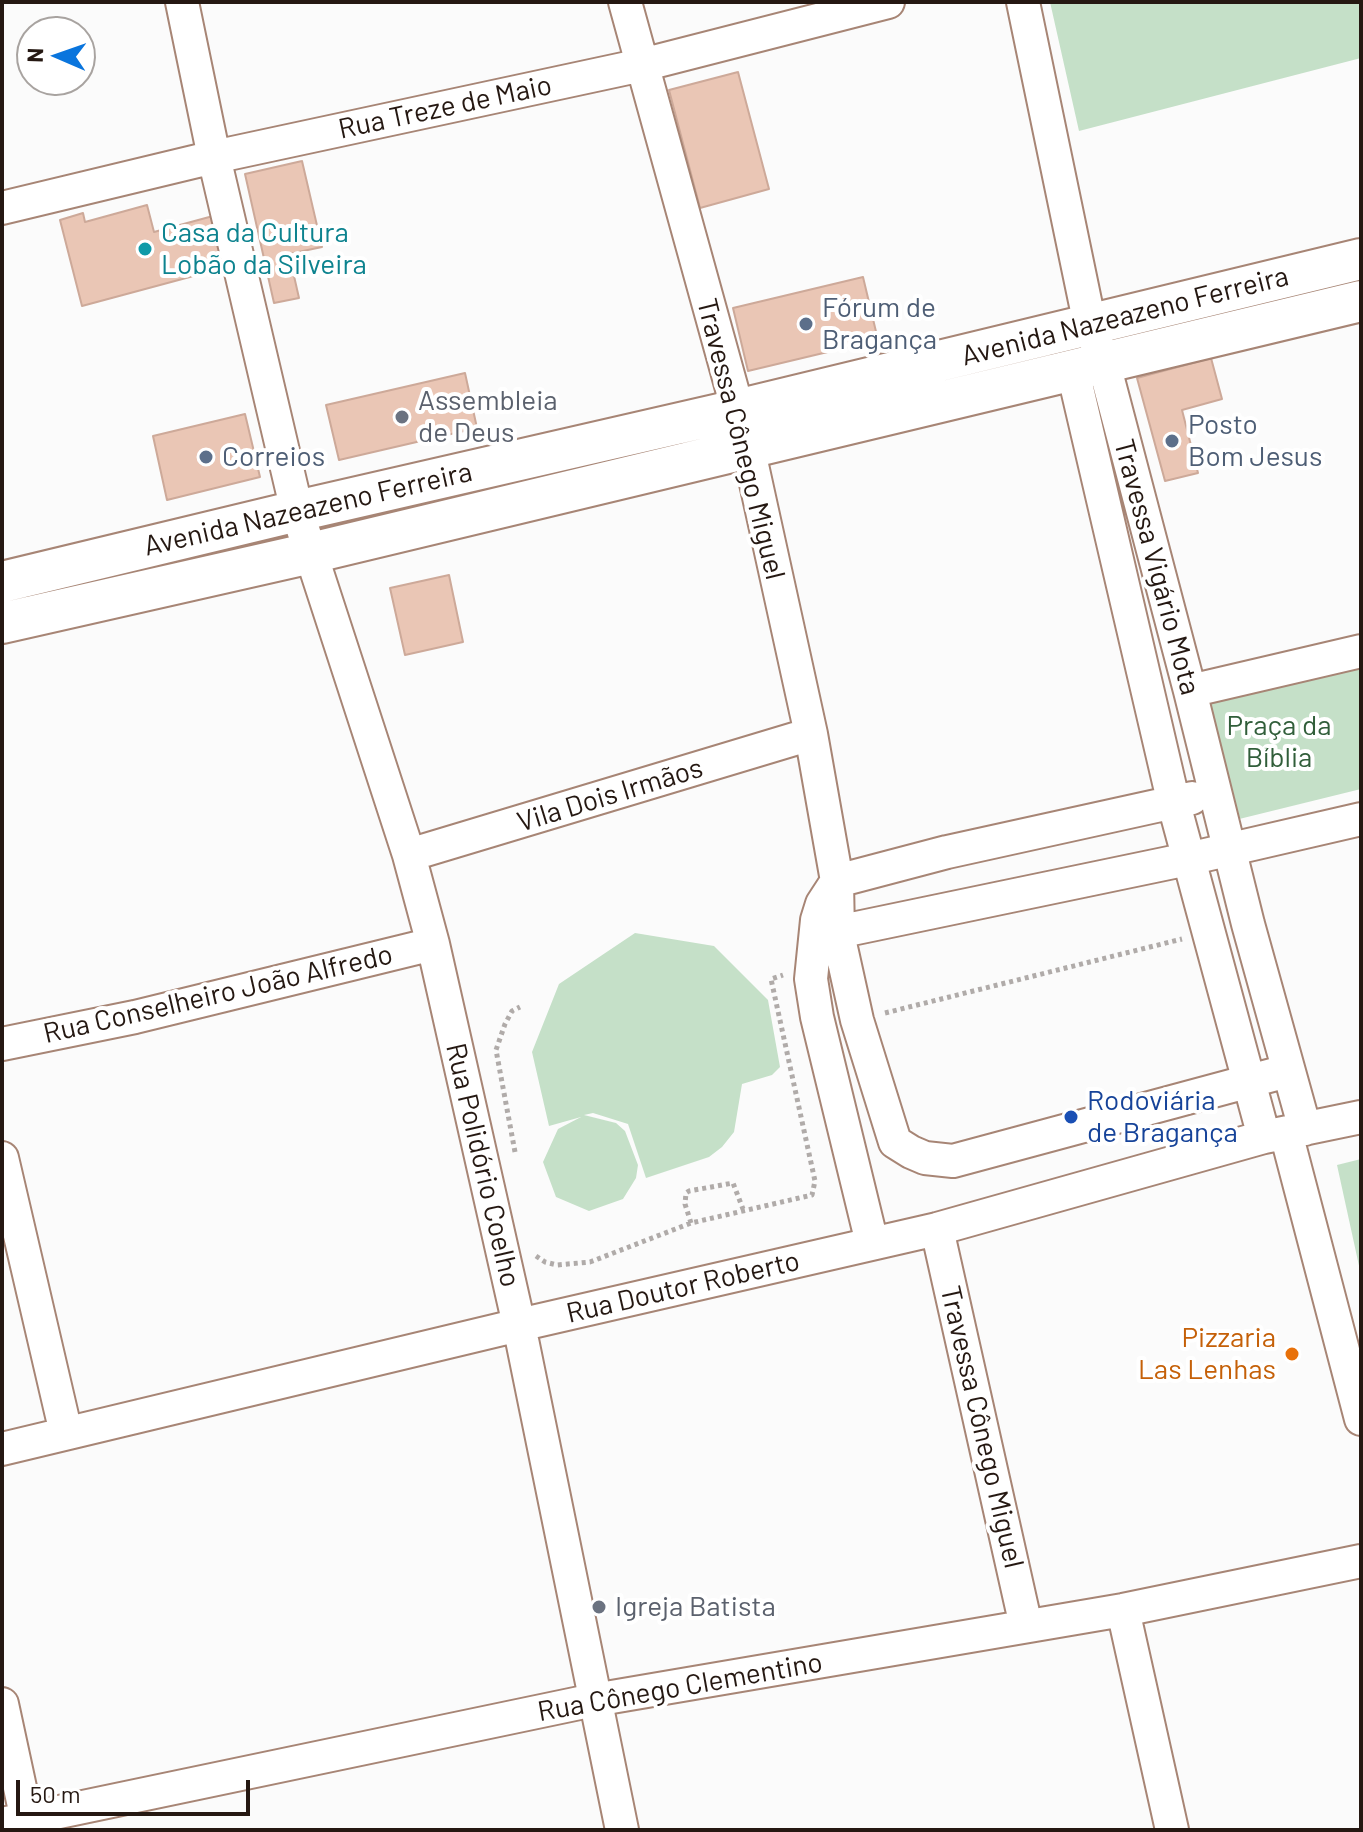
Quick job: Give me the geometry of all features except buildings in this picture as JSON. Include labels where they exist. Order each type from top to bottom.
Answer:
[{"type":"main road","name":"Avenida Nazeazeno Ferreira","points":[[2,623],[311,553],[1090,325],[1361,259]]},
{"type":"main road","name":"Avenida Nazeazeno Ferreira","points":[[2,582],[297,511],[1088,367],[1361,301]]},
{"type":"street","name":"Rua Polidório Coelho","points":[[182,2],[214,157],[297,511],[409,855],[433,944],[519,1325],[622,1830]]},
{"type":"street","name":"Travessa Cônego Miguel","points":[[625,2],[742,428],[811,734],[837,881],[838,934],[857,1020],[895,1142],[911,1152],[953,1161],[1247,1080]]},
{"type":"street","name":"Rua Treze de Maio","points":[[2,208],[214,157],[642,65],[888,2]]},
{"type":"street","name":"Travessa Vigário Mota","points":[[1023,2],[1090,325],[1088,367],[1174,804],[1247,1080],[1285,1133]]},
{"type":"street","name":"Travessa Vigário Mota","points":[[1088,367],[1190,691],[1287,1071],[1285,1133],[1361,1419]]},
{"type":"street","points":[[1190,691],[1361,651]]},
{"type":"street","name":"Vila Dois Irmãos","points":[[409,855],[811,734]]},
{"type":"street","points":[[872,1243],[817,1017],[811,979],[817,920],[822,904],[837,881],[947,852],[1174,804],[1215,792]]},
{"type":"street","points":[[813,962],[827,942],[838,934],[1361,819]]},
{"type":"street","name":"Rua Conselheiro João Alfredo","points":[[2,1044],[135,1017],[433,944]]},
{"type":"street","points":[[1247,1080],[1287,1071]]},
{"type":"street","name":"Rua Doutor Roberto","points":[[2,1449],[937,1229],[1285,1133],[1361,1117]]},
{"type":"street","points":[[2,1158],[66,1433]]},
{"type":"street","name":"Travessa Cônego Miguel","points":[[937,1229],[1026,1626]]},
{"type":"street","name":"Rua Cônego Clementino","points":[[15,1822],[79,1819],[594,1700],[1123,1610],[1361,1561]]},
{"type":"street","points":[[1123,1610],[1172,1830]]},
{"type":"street","points":[[2,1704],[15,1822]]},
{"type":"path","points":[[857,1020],[1210,931]]},
{"type":"path","points":[[516,1154],[496,1050],[512,1011],[520,1007]]},
{"type":"path","points":[[691,1223],[685,1204],[689,1191],[733,1183],[743,1209]]},
{"type":"path","points":[[533,1243],[535,1255],[545,1262],[576,1264],[691,1223],[807,1197]]},
{"type":"green space","points":[[1050,2],[1361,2],[1361,58],[1079,131]]},
{"type":"green space","name":"Praça da Bíblia","points":[[1361,656],[1361,789],[1223,823],[1193,695]]},
{"type":"green space","points":[[635,933],[714,946],[768,1000],[780,1067],[772,1075],[742,1084],[734,1132],[722,1147],[709,1157],[646,1178],[628,1124],[593,1113],[584,1115],[616,1123],[625,1131],[638,1165],[636,1178],[623,1199],[589,1211],[556,1197],[543,1162],[558,1129],[581,1117],[549,1126],[532,1052],[559,984]]},
{"type":"green space","points":[[1361,1159],[1361,1275],[1337,1165]]},
{"type":"place","name":"Casa da Cultura Lobão da Silveira","points":[[145,249]]},
{"type":"place","name":"Fórum de Bragança","points":[[806,324]]},
{"type":"place","name":"Assembleia de Deus","points":[[402,417]]},
{"type":"place","name":"Posto Bom Jesus","points":[[1172,441]]},
{"type":"place","name":"Correios","points":[[206,457]]},
{"type":"place","name":"Rodoviária de Bragança","points":[[1071,1117]]},
{"type":"place","name":"Pizzaria Las Lenhas","points":[[1292,1354]]},
{"type":"place","name":"Igreja Batista","points":[[599,1607]]}]
